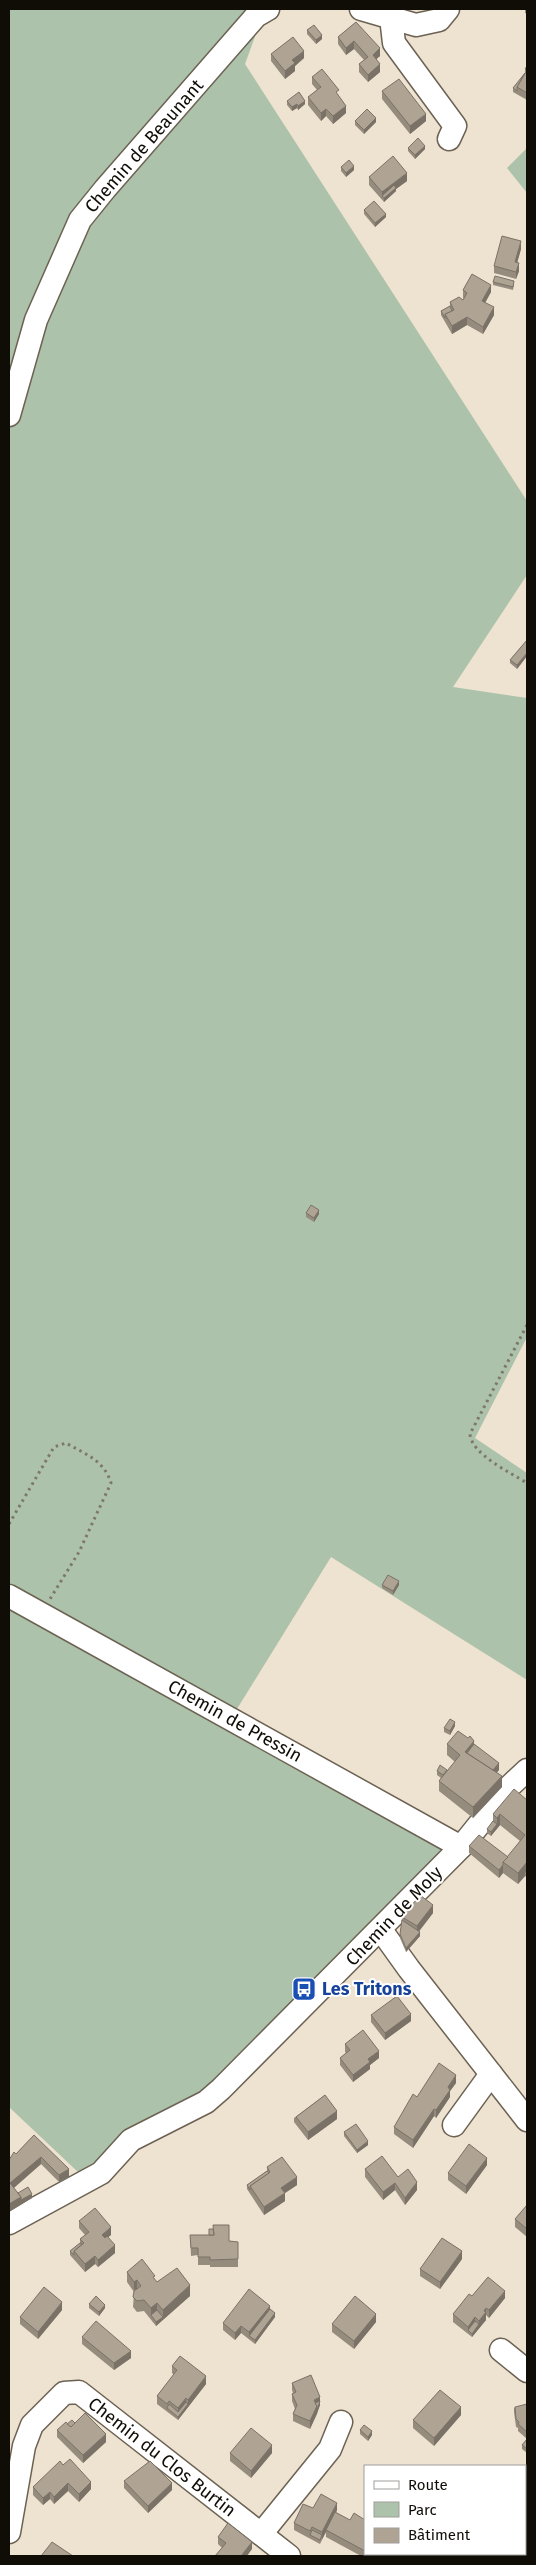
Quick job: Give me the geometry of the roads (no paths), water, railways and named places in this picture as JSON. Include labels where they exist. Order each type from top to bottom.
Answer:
[{"type":"street","name":"Chemin de Beaunant","points":[[9,415],[36,320],[80,220],[256,16],[268,9]]},
{"type":"street","points":[[361,9],[416,25],[439,20],[448,9]]},
{"type":"street","points":[[391,18],[394,42],[454,126],[449,139]]},
{"type":"street","name":"Chemin de Pressin","points":[[9,1596],[461,1847]]},
{"type":"street","name":"Chemin de Moly","points":[[9,2223],[101,2173],[131,2140],[206,2102],[381,1930],[461,1847],[511,1785],[527,1770]]},
{"type":"street","points":[[381,1930],[409,1969],[527,2120]]},
{"type":"street","points":[[454,2125],[491,2074]]},
{"type":"street","points":[[501,2350],[527,2371]]},
{"type":"street","name":"Chemin du Clos Burtin","points":[[9,2532],[24,2446],[32,2425],[64,2393],[79,2392],[261,2534],[282,2554]]},
{"type":"street","points":[[261,2534],[330,2449],[341,2422]]},
{"type":"place","name":"Les Tritons","points":[[304,1989]]}]
